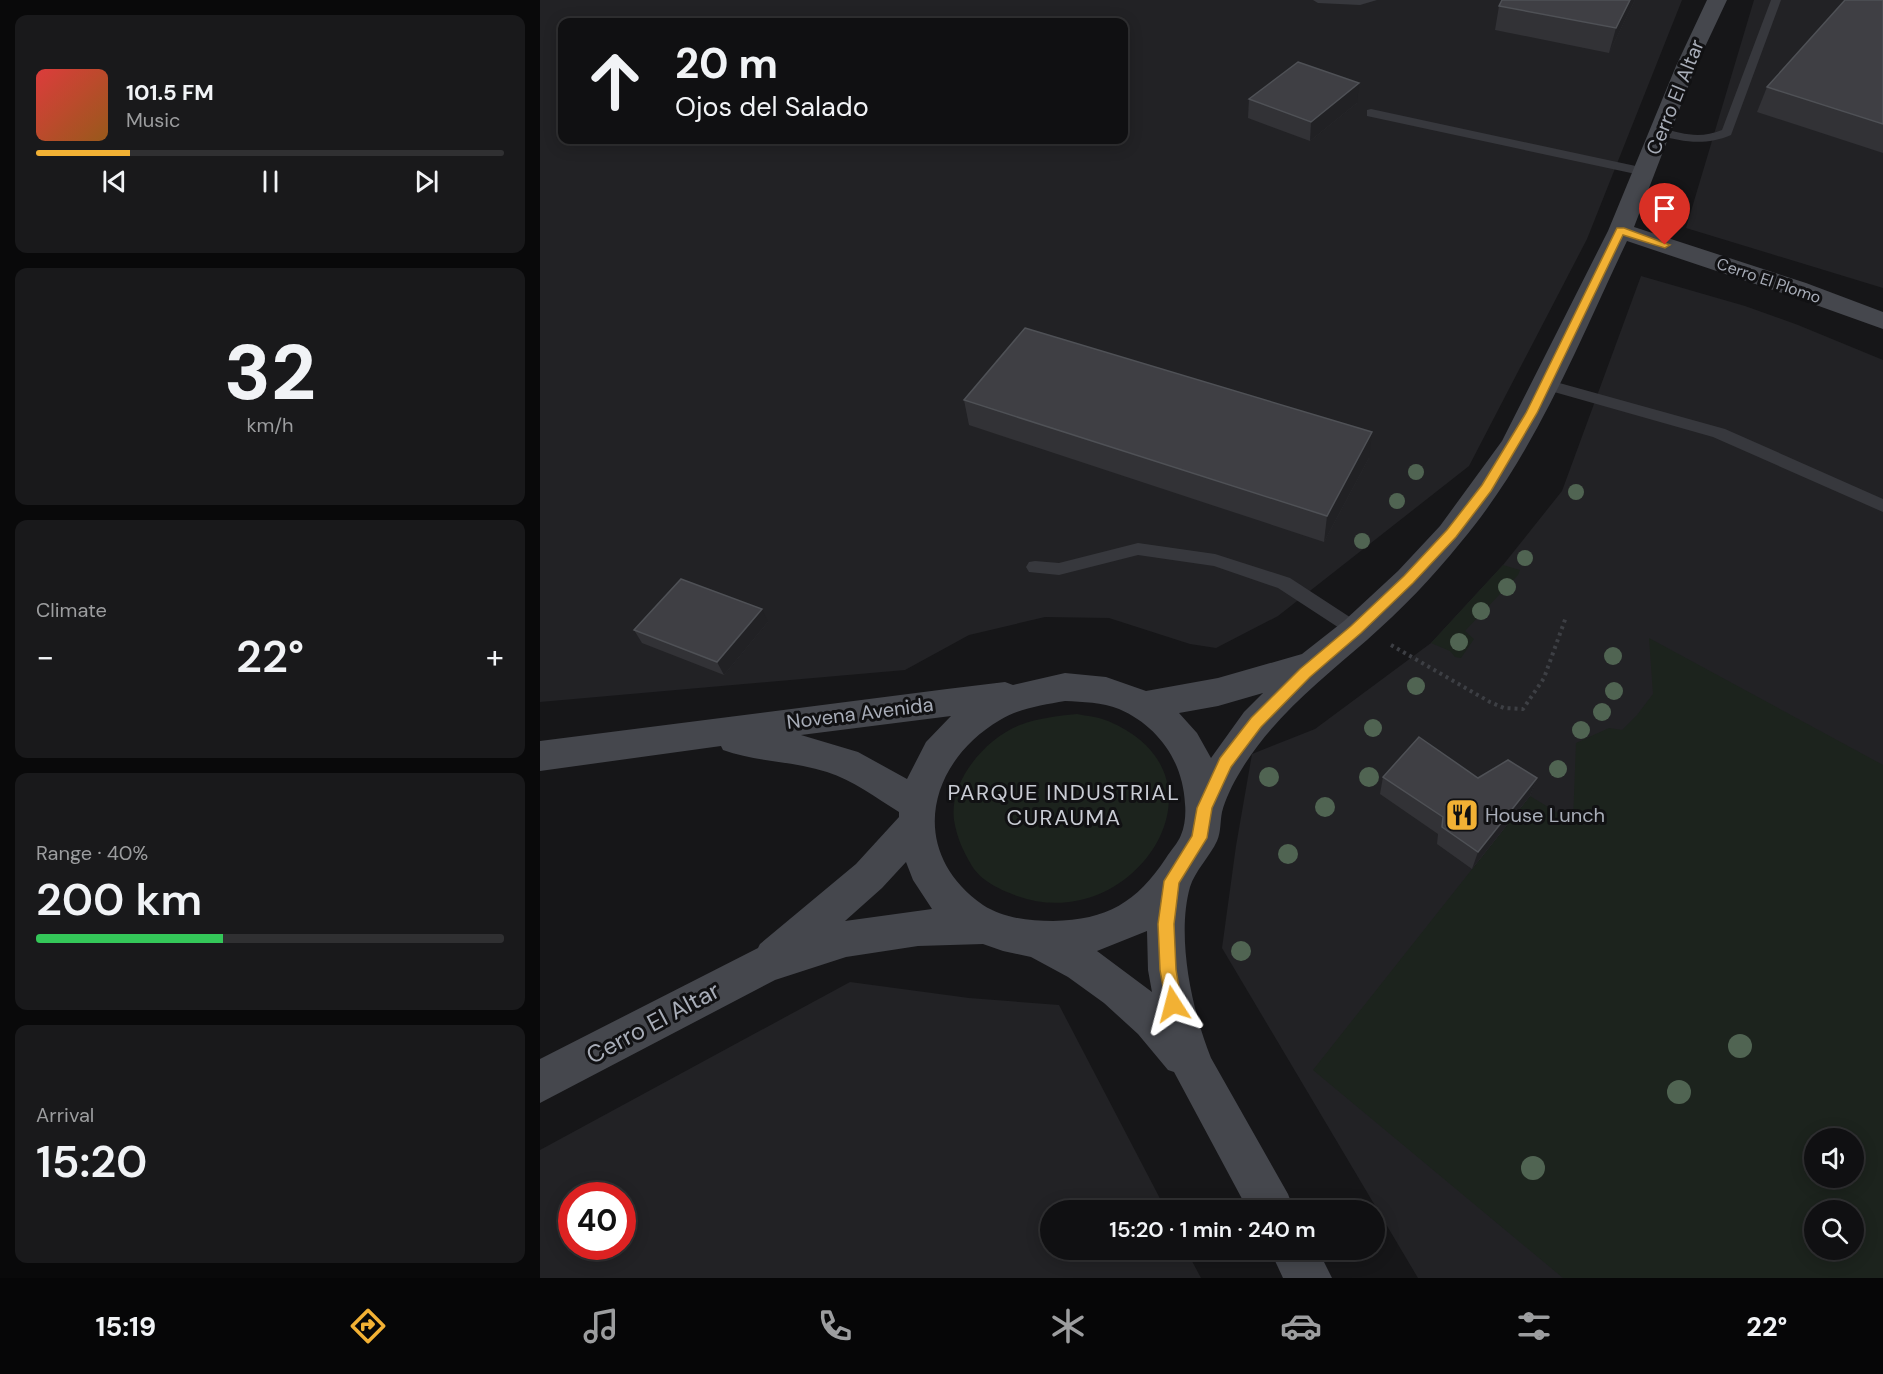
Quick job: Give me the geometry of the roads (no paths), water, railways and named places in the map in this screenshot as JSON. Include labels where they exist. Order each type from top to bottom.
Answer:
[{"type":"street","name":"Cerro El Altar","points":[[1205,808],[1226,763],[1256,723],[1314,664],[1358,628],[1409,580],[1451,534],[1486,488],[1515,444],[1620,231],[1686,66],[1717,0]]},
{"type":"street","name":"Cerro El Plomo","points":[[1620,231],[1797,289],[1883,321]]},
{"type":"street","name":"Cerro El Altar","points":[[1143,705],[1218,692],[1314,664]]},
{"type":"street","points":[[1065,687],[1106,691],[1143,705],[1169,724],[1189,748],[1201,777],[1205,808],[1199,838],[1161,897],[1126,922],[1084,937],[1040,940],[1010,936],[982,926],[954,907],[933,883],[920,855],[916,815],[930,767],[953,735],[986,710],[1023,694],[1065,687]]},
{"type":"street","name":"Novena Avenida","points":[[540,756],[697,736],[789,721],[1023,694]]},
{"type":"street","name":"Novena Avenida","points":[[697,736],[774,745],[836,759],[862,771],[916,815]]},
{"type":"street","name":"Cerro El Altar","points":[[766,964],[869,876],[916,815]]},
{"type":"street","points":[[1172,881],[1166,924],[1168,970],[1182,1037],[1195,1071],[1266,1200]]},
{"type":"street","name":"Cerro El Altar","points":[[540,1082],[766,964],[846,939],[918,928],[982,926]]},
{"type":"street","points":[[1040,940],[1074,957],[1106,978],[1136,1003],[1167,1034],[1195,1071]]},
{"type":"street","points":[[1299,1260],[1309,1278]]},
{"type":"lane","points":[[1318,0],[1360,2],[1372,0]]},
{"type":"lane","points":[[1660,132],[1692,140],[1711,140],[1727,132],[1776,0]]},
{"type":"lane","points":[[1371,113],[1645,172]]},
{"type":"lane","points":[[1545,384],[1719,433],[1883,506]]},
{"type":"lane","points":[[1035,567],[1059,569],[1138,549],[1215,560],[1284,583],[1358,628]]},
{"type":"place","name":"House Lunch","points":[[1462,815]]},
{"type":"district","name":"PARQUE INDUSTRIAL CURAUMA","points":[[1064,804]]}]
